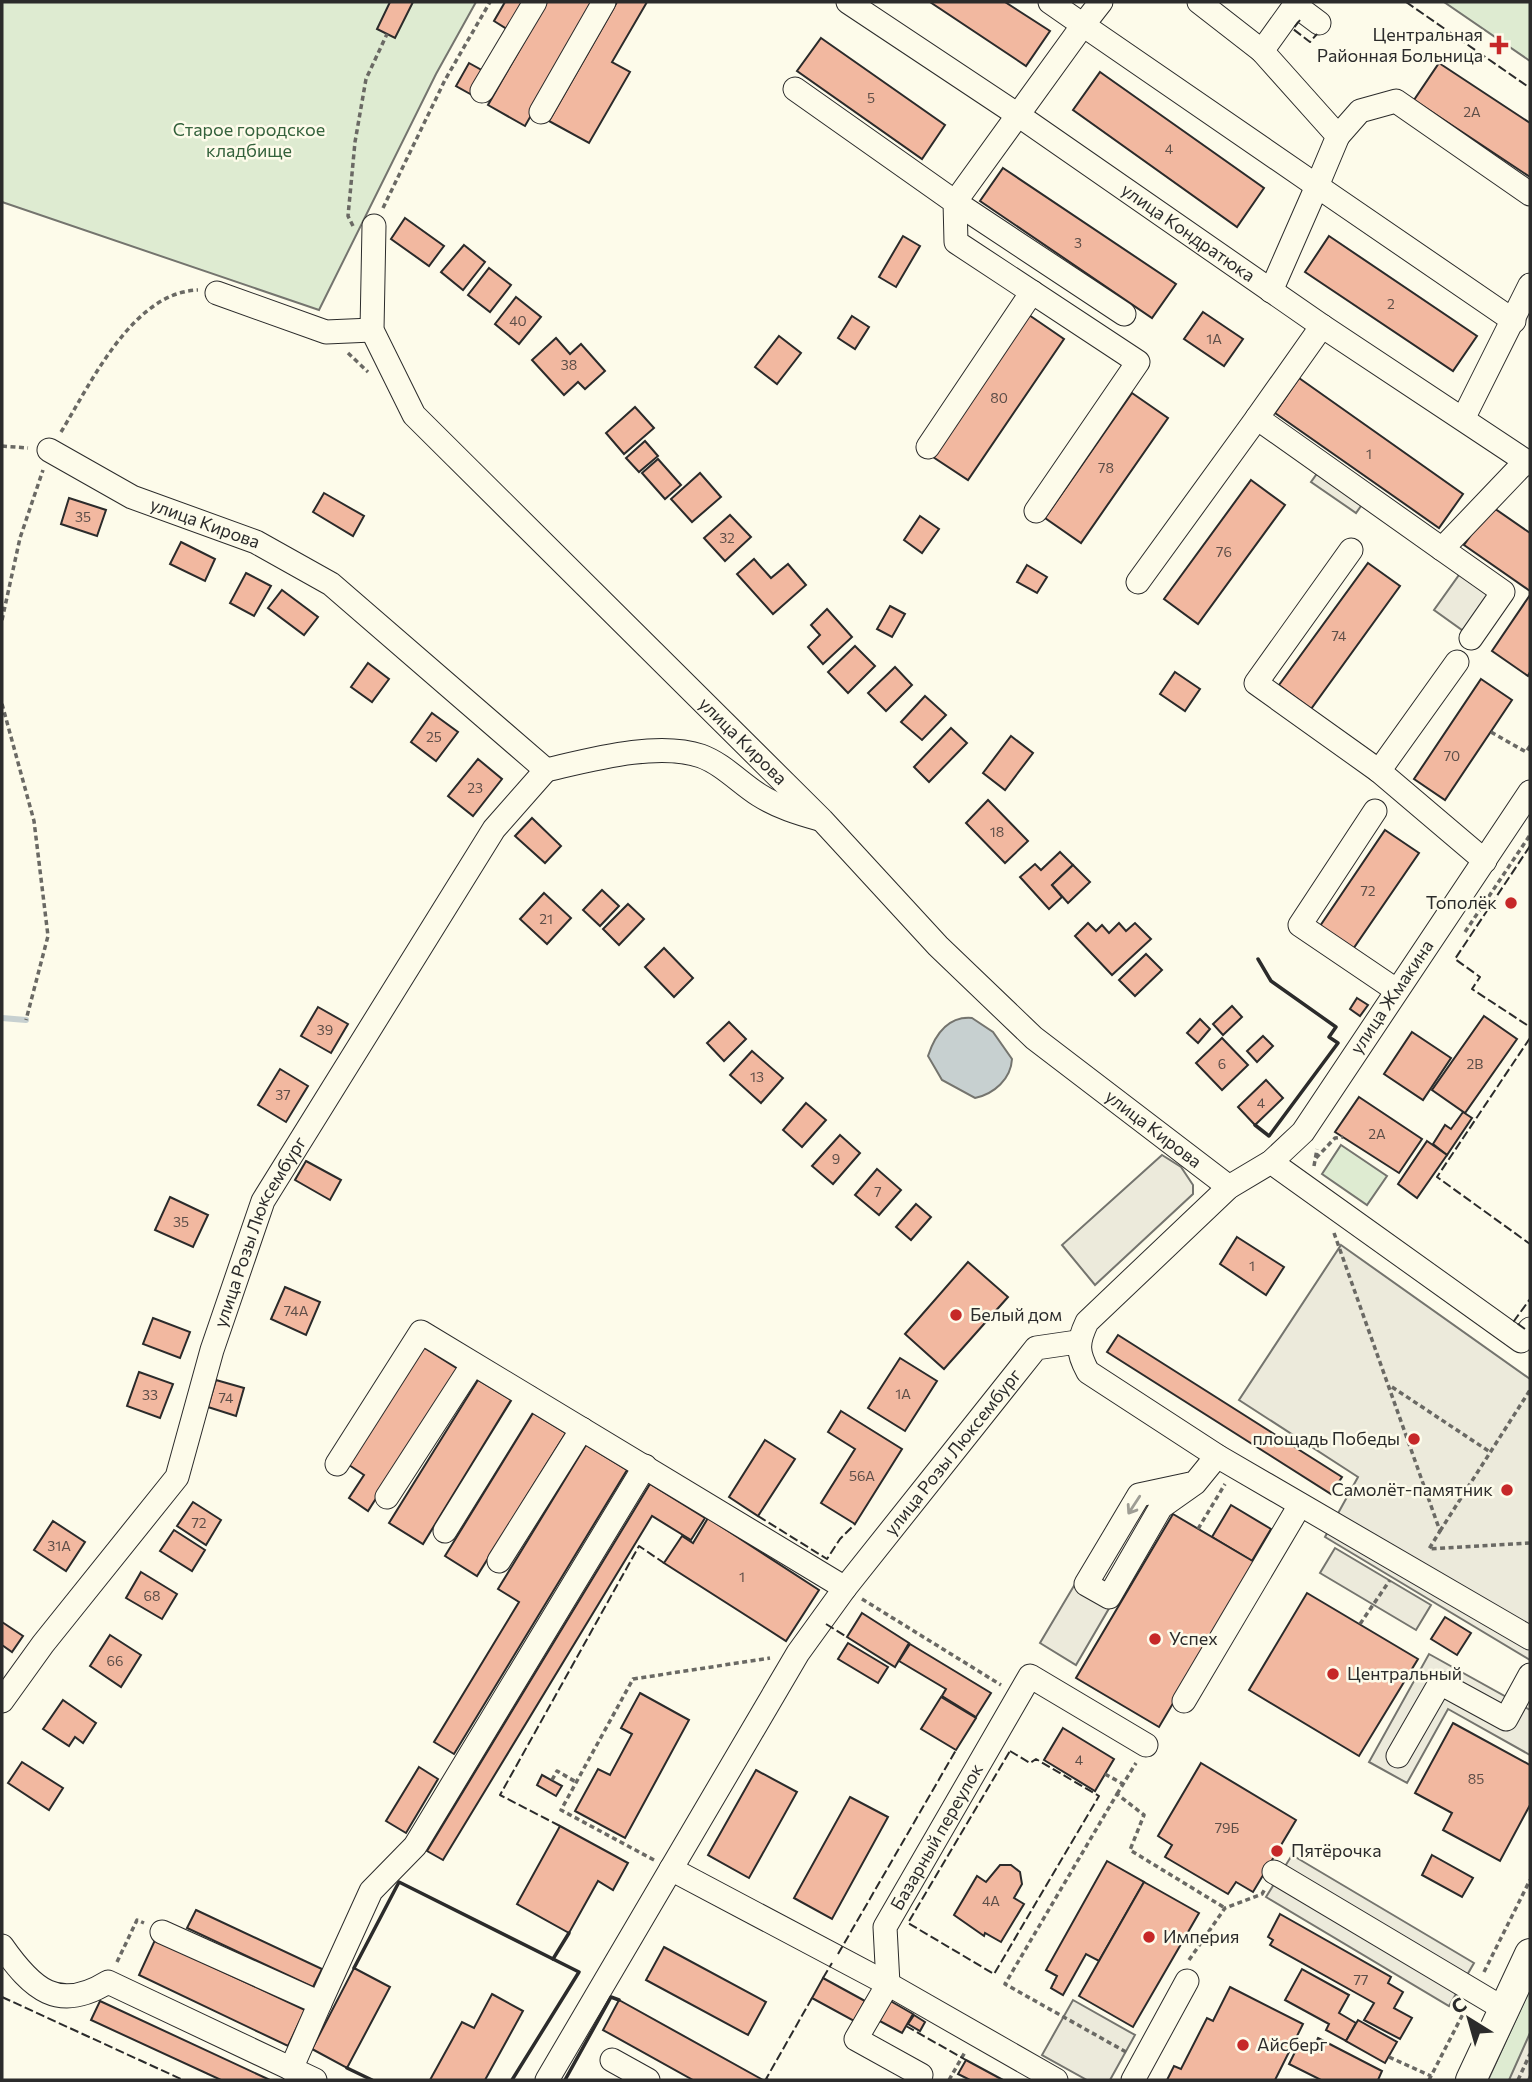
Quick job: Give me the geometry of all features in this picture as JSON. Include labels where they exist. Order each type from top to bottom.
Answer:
[{"type":"main road","points":[[1471,2080],[1530,1954]]},
{"type":"street","points":[[482,91],[535,2]]},
{"type":"street","points":[[541,112],[604,2]]},
{"type":"street","name":"улица Кондратюка","points":[[848,2],[1018,115],[1322,326],[1464,417],[1528,462]]},
{"type":"street","points":[[1050,2],[1514,321]]},
{"type":"street","points":[[1036,511],[1138,362],[956,242],[955,202],[1101,2]]},
{"type":"street","points":[[1199,2],[1262,51],[1338,136]]},
{"type":"street","points":[[1262,51],[1295,5],[1319,23]]},
{"type":"street","points":[[795,89],[955,202],[1124,314]]},
{"type":"street","points":[[1271,291],[1338,136],[1360,111],[1396,101],[1530,194]]},
{"type":"street","name":"улица Кирова","points":[[364,227],[372,330],[414,415],[822,820],[938,946],[1034,1038],[1229,1187]]},
{"type":"street","points":[[1464,417],[1530,285]]},
{"type":"street","points":[[928,447],[1032,292]]},
{"type":"street","points":[[217,293],[326,332],[372,330]]},
{"type":"street","points":[[1138,582],[1322,326]]},
{"type":"street","points":[[1257,418],[1503,592],[1471,638]]},
{"type":"street","name":"улица Кирова","points":[[49,450],[132,497],[256,542],[331,584],[546,770]]},
{"type":"street","points":[[1442,549],[1528,462]]},
{"type":"street","points":[[1351,550],[1256,683],[1379,771],[1485,862]]},
{"type":"street","points":[[1379,771],[1457,662]]},
{"type":"street","points":[[546,770],[603,756],[680,752],[701,756],[720,766],[761,796],[790,811],[822,820]]},
{"type":"street","name":"улица Розы Люксембург","points":[[2,1701],[43,1644],[177,1477],[212,1350],[263,1201],[494,829],[546,770]]},
{"type":"street","name":"улица Жмакина","points":[[1271,1162],[1303,1132],[1530,792]]},
{"type":"street","points":[[1375,811],[1300,925],[1396,990]]},
{"type":"street","points":[[1526,1335],[1322,1200],[1271,1162],[1229,1187],[1087,1322],[1077,1342],[1080,1358],[1088,1373],[1217,1456],[1530,1638]]},
{"type":"street","points":[[337,1464],[421,1332],[845,1588]]},
{"type":"street","name":"улица Розы Люксембург","points":[[547,2080],[798,1653],[845,1588],[1036,1348],[1077,1342]]},
{"type":"street","points":[[387,1497],[473,1364]]},
{"type":"street","points":[[445,1531],[528,1397]]},
{"type":"street","points":[[499,1562],[582,1429]]},
{"type":"street","points":[[1195,1483],[1139,1495],[1086,1584],[1108,1597],[1161,1507],[1195,1483],[1217,1456]]},
{"type":"street","points":[[291,2068],[371,1891],[415,1846],[645,1466]]},
{"type":"street","points":[[1184,1701],[1300,1505]]},
{"type":"street","points":[[1398,1756],[1440,1683],[1506,1719],[1530,1675]]},
{"type":"street","points":[[1024,1686],[1146,1745]]},
{"type":"street","name":"Базарный переулок","points":[[888,1984],[885,1927],[1024,1686]]},
{"type":"street","points":[[671,1869],[888,1984],[1022,2072],[1056,2080]]},
{"type":"street","points":[[1274,1872],[1504,2009]]},
{"type":"street","points":[[162,1931],[320,2003]]},
{"type":"street","points":[[2,1946],[30,1979],[63,1999],[88,1995],[108,1982],[315,2080]]},
{"type":"street","points":[[1138,2071],[1187,1972]]},
{"type":"street","points":[[888,1984],[856,2039],[920,2075]]},
{"type":"street","points":[[612,2060],[648,2080]]},
{"type":"path","points":[[387,34],[366,79],[355,142],[348,216],[364,227],[490,2]]},
{"type":"path","points":[[2,620],[20,538],[49,450],[121,337],[166,296],[186,290],[217,293]]},
{"type":"path","points":[[2,446],[49,450]]},
{"type":"path","points":[[2,704],[34,821],[48,936],[26,1020]]},
{"type":"path","points":[[1491,732],[1526,752],[1530,746]]},
{"type":"path","points":[[1461,938],[1530,835]]},
{"type":"path","points":[[1315,1158],[1335,1138],[1343,1137]]},
{"type":"path","points":[[1317,1147],[1313,1176],[1440,1531]]},
{"type":"path","points":[[1390,1386],[1490,1452]]},
{"type":"path","points":[[1530,1390],[1429,1549],[1530,1544]]},
{"type":"path","points":[[1360,1625],[1394,1574]]},
{"type":"path","points":[[845,1588],[1024,1686]]},
{"type":"path","points":[[671,1869],[561,1811],[633,1679],[798,1653]]},
{"type":"path","points":[[1138,2071],[1005,1984],[1146,1745]]},
{"type":"path","points":[[551,1780],[556,1771],[576,1782]]},
{"type":"path","points":[[1105,1774],[1123,1784]]},
{"type":"path","points":[[1117,1794],[1144,1815],[1130,1850],[1225,1908]]},
{"type":"path","points":[[1187,1972],[1225,1908],[1262,1894],[1274,1872]]},
{"type":"path","points":[[108,1982],[137,1920],[162,1931]]},
{"type":"path","points":[[1518,2080],[1530,2054]]},
{"type":"path","points":[[1389,2057],[1431,2076]]},
{"type":"green space","name":"Старое городское кладбище","points":[[2,2],[476,2],[436,74],[319,310],[2,202]]},
{"type":"green space","points":[[1444,2],[1530,2],[1530,61]]},
{"type":"green space","points":[[1341,1145],[1387,1176],[1367,1205],[1322,1174]]},
{"type":"green space","points":[[1530,1988],[1530,2080],[1488,2080]]},
{"type":"shaded area","points":[[1321,468],[1366,499],[1356,513],[1311,482]]},
{"type":"shaded area","points":[[1464,568],[1499,593],[1469,635],[1434,610]]},
{"type":"shaded area","points":[[972,1018],[993,1032],[1012,1059],[1005,1079],[989,1093],[975,1098],[942,1080],[928,1056],[934,1041],[944,1028],[956,1020]]},
{"type":"shaded area","points":[[1162,1155],[1181,1167],[1193,1185],[1193,1194],[1095,1285],[1062,1245]]},
{"type":"shaded area","name":"площадь Победы","points":[[1341,1245],[1530,1379],[1530,1660],[1325,1537],[1358,1477],[1239,1400]]},
{"type":"shaded area","points":[[1335,1548],[1431,1605],[1416,1630],[1320,1573]]},
{"type":"shaded area","points":[[1075,1584],[1111,1605],[1076,1665],[1040,1643]]},
{"type":"shaded area","points":[[1429,1654],[1530,1710],[1530,1755],[1448,1709],[1407,1783],[1369,1762]]},
{"type":"shaded area","points":[[1292,1855],[1474,1963],[1449,2006],[1266,1897]]},
{"type":"shaded area","points":[[1073,2000],[1135,2035],[1110,2080],[1087,2080],[1042,2055]]},
{"type":"shaded area","points":[[1530,2033],[1528,2080],[1509,2080]]},
{"type":"building","points":[[390,2],[413,2],[395,38],[377,29]]},
{"type":"building","points":[[505,2],[527,2],[510,31],[494,21]]},
{"type":"building","points":[[547,2],[596,2],[525,126],[488,105]]},
{"type":"building","points":[[617,2],[647,2],[612,62],[630,72],[589,143],[549,121]]},
{"type":"building","points":[[930,2],[1005,2],[1050,31],[1026,66]]},
{"type":"building","points":[[821,38],[945,125],[922,159],[797,71]]},
{"type":"building","points":[[469,63],[485,72],[472,95],[456,86]]},
{"type":"building","points":[[1439,63],[1530,123],[1530,177],[1414,100]]},
{"type":"building","points":[[1100,72],[1264,188],[1237,227],[1073,110]]},
{"type":"building","points":[[1003,168],[1176,284],[1152,318],[980,201]]},
{"type":"building","points":[[405,218],[444,246],[429,266],[391,239]]},
{"type":"building","points":[[903,236],[920,246],[896,287],[879,277]]},
{"type":"building","points":[[1329,236],[1477,336],[1453,371],[1305,272]]},
{"type":"building","points":[[464,245],[485,262],[463,290],[441,272]]},
{"type":"building","points":[[489,268],[511,285],[490,312],[468,295]]},
{"type":"building","points":[[516,297],[541,317],[519,344],[495,324]]},
{"type":"building","points":[[1203,312],[1243,339],[1224,366],[1184,339]]},
{"type":"building","points":[[1029,315],[1064,339],[968,480],[933,457]]},
{"type":"building","points":[[852,316],[869,327],[855,349],[838,338]]},
{"type":"building","points":[[779,336],[801,353],[777,384],[755,367]]},
{"type":"building","points":[[556,338],[570,354],[581,344],[605,371],[585,389],[578,382],[564,395],[532,360]]},
{"type":"building","points":[[1299,378],[1463,494],[1439,528],[1275,413]]},
{"type":"building","points":[[1132,393],[1168,418],[1081,543],[1045,518]]},
{"type":"building","points":[[635,407],[654,428],[624,454],[606,433]]},
{"type":"building","points":[[645,441],[658,456],[639,472],[626,458]]},
{"type":"building","points":[[658,459],[681,485],[665,499],[642,473]]},
{"type":"building","points":[[700,473],[721,497],[692,522],[671,499]]},
{"type":"building","points":[[1251,480],[1285,505],[1198,624],[1164,599]]},
{"type":"building","points":[[324,493],[364,516],[353,536],[313,512]]},
{"type":"building","points":[[69,498],[106,510],[97,536],[61,524]]},
{"type":"building","points":[[1491,506],[1530,533],[1530,591],[1464,545]]},
{"type":"building","points":[[730,515],[751,537],[725,561],[704,538]]},
{"type":"building","points":[[920,516],[939,529],[922,553],[904,540]]},
{"type":"building","points":[[181,542],[215,559],[205,581],[170,564]]},
{"type":"building","points":[[754,559],[771,578],[788,564],[806,585],[773,614],[737,574]]},
{"type":"building","points":[[1368,563],[1400,586],[1311,709],[1279,685]]},
{"type":"building","points":[[1027,565],[1047,577],[1037,593],[1017,582]]},
{"type":"building","points":[[246,573],[271,586],[254,616],[230,603]]},
{"type":"building","points":[[282,590],[318,617],[304,635],[268,608]]},
{"type":"building","points":[[1530,595],[1530,672],[1528,676],[1492,651]]},
{"type":"building","points":[[890,606],[905,614],[892,637],[877,629]]},
{"type":"building","points":[[827,609],[852,637],[823,664],[808,647],[820,635],[811,625]]},
{"type":"building","points":[[855,646],[875,666],[848,693],[828,672]]},
{"type":"building","points":[[368,663],[389,679],[372,702],[351,687]]},
{"type":"building","points":[[895,667],[912,685],[886,711],[868,693]]},
{"type":"building","points":[[1175,672],[1200,689],[1185,711],[1160,694]]},
{"type":"building","points":[[1481,679],[1512,700],[1445,800],[1414,779]]},
{"type":"building","points":[[925,696],[946,715],[922,740],[901,722]]},
{"type":"building","points":[[432,713],[458,732],[436,761],[411,742]]},
{"type":"building","points":[[951,728],[967,743],[929,782],[914,767]]},
{"type":"building","points":[[1011,736],[1033,753],[1005,790],[983,773]]},
{"type":"building","points":[[478,759],[502,779],[473,816],[448,796]]},
{"type":"building","points":[[988,800],[1028,841],[1005,863],[966,823]]},
{"type":"building","points":[[532,818],[561,846],[545,863],[515,836]]},
{"type":"building","points":[[1385,830],[1419,853],[1351,952],[1318,929]]},
{"type":"building","points":[[1060,852],[1073,865],[1052,885],[1062,897],[1049,909],[1020,877],[1035,864],[1041,870]]},
{"type":"building","points":[[1073,865],[1090,882],[1068,903],[1052,885]]},
{"type":"building","points":[[602,890],[619,906],[600,926],[583,910]]},
{"type":"building","points":[[544,893],[571,918],[547,944],[520,919]]},
{"type":"building","points":[[628,904],[644,919],[619,945],[603,929]]},
{"type":"building","points":[[1088,923],[1096,931],[1102,925],[1109,933],[1119,923],[1126,931],[1135,923],[1151,939],[1112,975],[1075,936]]},
{"type":"building","points":[[664,948],[693,978],[674,997],[645,967]]},
{"type":"building","points":[[1146,954],[1162,970],[1135,996],[1119,980]]},
{"type":"building","points":[[1357,998],[1368,1005],[1360,1016],[1350,1009]]},
{"type":"building","points":[[1232,1006],[1242,1017],[1223,1035],[1213,1024]]},
{"type":"building","points":[[318,1007],[348,1024],[331,1053],[301,1036]]},
{"type":"building","points":[[1484,1016],[1517,1039],[1465,1113],[1432,1090]]},
{"type":"building","points":[[1200,1019],[1210,1029],[1198,1043],[1187,1033]]},
{"type":"building","points":[[729,1022],[746,1039],[724,1061],[707,1043]]},
{"type":"building","points":[[1412,1032],[1451,1058],[1423,1100],[1384,1074]]},
{"type":"building","points":[[1263,1036],[1273,1046],[1257,1062],[1247,1051]]},
{"type":"building","points":[[1222,1038],[1248,1065],[1222,1090],[1196,1063]]},
{"type":"building","points":[[752,1051],[783,1078],[761,1103],[730,1075]]},
{"type":"building","points":[[280,1069],[308,1086],[286,1122],[258,1105]]},
{"type":"building","points":[[1266,1080],[1283,1098],[1255,1125],[1238,1107]]},
{"type":"building","points":[[1359,1097],[1422,1139],[1399,1173],[1335,1132]]},
{"type":"building","points":[[806,1103],[826,1120],[802,1147],[783,1130]]},
{"type":"building","points":[[1463,1112],[1472,1118],[1447,1155],[1433,1144],[1445,1125],[1451,1129]]},
{"type":"building","points":[[840,1135],[860,1153],[833,1184],[812,1166]]},
{"type":"building","points":[[1427,1141],[1447,1155],[1417,1198],[1398,1184]]},
{"type":"building","points":[[306,1161],[341,1180],[330,1200],[295,1180]]},
{"type":"building","points":[[877,1169],[901,1190],[879,1215],[855,1195]]},
{"type":"building","points":[[170,1197],[208,1215],[193,1247],[155,1230]]},
{"type":"building","points":[[916,1204],[931,1217],[911,1240],[896,1227]]},
{"type":"building","points":[[1237,1237],[1284,1267],[1266,1295],[1220,1264]]},
{"type":"building","name":"Белый дом","points":[[968,1262],[1008,1297],[944,1369],[905,1334]]},
{"type":"building","points":[[285,1287],[320,1302],[306,1335],[271,1319]]},
{"type":"building","points":[[153,1318],[190,1332],[180,1358],[143,1344]]},
{"type":"building","points":[[1118,1335],[1342,1477],[1331,1494],[1107,1352]]},
{"type":"building","points":[[423,1347],[458,1369],[368,1511],[349,1498],[364,1475],[349,1465]]},
{"type":"building","points":[[900,1358],[937,1381],[905,1431],[868,1408]]},
{"type":"building","points":[[139,1372],[173,1384],[160,1418],[127,1406]]},
{"type":"building","points":[[216,1380],[244,1388],[236,1416],[208,1407]]},
{"type":"building","points":[[478,1380],[511,1400],[423,1544],[389,1523]]},
{"type":"building","points":[[841,1411],[902,1449],[855,1524],[821,1503],[855,1449],[828,1432]]},
{"type":"building","points":[[533,1413],[566,1433],[477,1576],[445,1556]]},
{"type":"building","points":[[765,1440],[795,1459],[758,1516],[729,1497]]},
{"type":"building","points":[[586,1445],[627,1470],[454,1754],[434,1742],[519,1602],[498,1589]]},
{"type":"building","points":[[650,1484],[705,1518],[691,1540],[652,1516],[443,1860],[427,1851]]},
{"type":"building","points":[[193,1502],[221,1520],[206,1545],[177,1526]]},
{"type":"building","points":[[1231,1505],[1271,1529],[1252,1561],[1212,1537]]},
{"type":"building","name":"Успех","points":[[1173,1514],[1256,1563],[1159,1727],[1076,1678]]},
{"type":"building","points":[[708,1518],[819,1590],[786,1641],[664,1563],[682,1536],[693,1543]]},
{"type":"building","points":[[53,1521],[85,1542],[66,1571],[34,1550]]},
{"type":"building","points":[[174,1530],[205,1550],[192,1571],[160,1551]]},
{"type":"building","points":[[141,1572],[177,1594],[162,1619],[126,1598]]},
{"type":"building","name":"Центральный","points":[[1307,1593],[1418,1659],[1359,1756],[1249,1690]]},
{"type":"building","points":[[862,1613],[909,1643],[895,1667],[847,1637]]},
{"type":"building","points":[[1445,1617],[1471,1633],[1457,1655],[1431,1639]]},
{"type":"building","points":[[2,1622],[23,1636],[12,1652],[2,1645]]},
{"type":"building","points":[[110,1635],[141,1655],[121,1687],[90,1666]]},
{"type":"building","points":[[848,1643],[888,1667],[878,1683],[838,1659]]},
{"type":"building","points":[[910,1644],[991,1693],[976,1717],[942,1696],[946,1689],[899,1661]]},
{"type":"building","points":[[640,1693],[689,1720],[625,1838],[575,1811],[598,1769],[610,1775],[632,1734],[621,1728]]},
{"type":"building","points":[[941,1697],[976,1718],[956,1750],[921,1729]]},
{"type":"building","points":[[63,1700],[96,1723],[83,1743],[75,1737],[69,1746],[43,1729]]},
{"type":"building","points":[[1453,1723],[1530,1765],[1530,1805],[1500,1861],[1443,1830],[1452,1813],[1415,1793]]},
{"type":"building","points":[[1063,1728],[1114,1759],[1095,1791],[1044,1760]]},
{"type":"building","points":[[22,1762],[63,1788],[49,1810],[8,1783]]},
{"type":"building","points":[[1201,1763],[1296,1820],[1253,1892],[1236,1882],[1228,1894],[1165,1857],[1172,1845],[1158,1836]]},
{"type":"building","points":[[419,1767],[438,1779],[406,1833],[386,1821]]},
{"type":"building","points":[[756,1770],[797,1792],[749,1878],[708,1855]]},
{"type":"building","points":[[542,1775],[562,1786],[556,1796],[537,1785]]},
{"type":"building","points":[[850,1797],[888,1817],[832,1919],[794,1898]]},
{"type":"building","points":[[560,1826],[628,1863],[613,1890],[598,1881],[569,1933],[517,1904]]},
{"type":"building","points":[[1432,1855],[1473,1878],[1462,1897],[1422,1875]]},
{"type":"building","points":[[1107,1861],[1144,1882],[1099,1961],[1086,1954],[1063,1995],[1051,1988],[1057,1976],[1046,1970]]},
{"type":"building","points":[[1000,1865],[1011,1865],[1020,1872],[1022,1884],[1014,1898],[1024,1904],[1001,1942],[985,1933],[984,1936],[954,1915],[977,1876],[986,1882]]},
{"type":"building","name":"Империя","points":[[1144,1882],[1199,1913],[1133,2027],[1079,1996]]},
{"type":"building","points":[[196,1910],[322,1969],[313,1987],[187,1928]]},
{"type":"building","points":[[1280,1914],[1391,1977],[1388,1983],[1403,1992],[1394,2008],[1412,2018],[1400,2039],[1364,2020],[1374,2003],[1270,1945],[1273,1940],[1268,1937]]},
{"type":"building","points":[[155,1940],[305,2010],[288,2046],[139,1975]]},
{"type":"building","points":[[664,1947],[766,2002],[748,2035],[646,1980]]},
{"type":"building","points":[[354,1968],[390,1987],[347,2068],[312,2049]]},
{"type":"building","points":[[1302,1969],[1349,1995],[1339,2013],[1356,2023],[1346,2041],[1326,2030],[1329,2024],[1285,2000]]},
{"type":"building","points":[[823,1978],[865,2001],[854,2021],[812,1998]]},
{"type":"building","name":"Айсберг","points":[[1230,1987],[1303,2024],[1275,2080],[1167,2080],[1174,2066],[1181,2069],[1207,2018],[1213,2021]]},
{"type":"building","points":[[492,1994],[523,2011],[485,2080],[430,2080],[462,2022],[474,2028]]},
{"type":"building","points":[[887,1999],[913,2014],[902,2033],[876,2019]]},
{"type":"building","points":[[619,2000],[763,2080],[693,2080],[603,2030]]},
{"type":"building","points":[[100,2001],[270,2080],[221,2080],[91,2020]]},
{"type":"building","points":[[914,2015],[925,2022],[920,2031],[908,2024]]},
{"type":"building","points":[[1358,2020],[1397,2042],[1385,2063],[1346,2041]]},
{"type":"building","points":[[1318,2038],[1382,2071],[1378,2080],[1321,2080],[1289,2064],[1300,2042],[1313,2049]]},
{"type":"building","points":[[966,2060],[1003,2080],[970,2080],[958,2074]]},
{"type":"waterway","points":[[2,1018],[26,1020]]},
{"type":"fence","points":[[1406,2],[1530,88]]},
{"type":"fence","points":[[1300,20],[1293,29],[1310,42],[1317,34]]},
{"type":"fence","points":[[1530,846],[1455,959],[1480,977],[1472,989],[1530,1027]]},
{"type":"fence","points":[[1530,1038],[1437,1177],[1530,1244]]},
{"type":"fence","points":[[1525,1329],[1514,1321],[1530,1299]]},
{"type":"fence","points":[[758,1516],[827,1559],[840,1539],[855,1524]]},
{"type":"fence","points":[[560,1826],[500,1795],[639,1546],[664,1563]]},
{"type":"fence","points":[[826,1624],[847,1637]]},
{"type":"fence","points":[[838,1954],[956,1750]]},
{"type":"fence","points":[[1010,1751],[1030,1763],[1036,1759],[1099,1796],[994,1974],[908,1923],[1010,1751]]},
{"type":"fence","points":[[823,1978],[832,1963]]},
{"type":"fence","points":[[2,1997],[183,2080]]},
{"type":"fence","points":[[769,2080],[766,2079],[812,1998]]},
{"type":"fence","points":[[906,2026],[966,2060]]},
{"type":"wall","points":[[1255,1125],[1269,1136],[1338,1043],[1329,1037],[1336,1027],[1271,981],[1258,959]]},
{"type":"wall","points":[[354,1968],[399,1882],[579,1972],[512,2080]]},
{"type":"wall","points":[[553,1959],[569,1933]]},
{"type":"wall","points":[[565,2080],[611,1997],[619,2000]]},
{"type":"wall","points":[[347,2068],[372,2080]]},
{"type":"place","name":"Центральная Районная Больница","points":[[1499,45]]},
{"type":"place","name":"Тополёк","points":[[1511,903]]},
{"type":"place","name":"Белый дом","points":[[956,1315]]},
{"type":"place","name":"площадь Победы","points":[[1414,1439]]},
{"type":"place","name":"Самолёт-памятник","points":[[1507,1490]]},
{"type":"place","name":"Успех","points":[[1155,1639]]},
{"type":"place","name":"Центральный","points":[[1333,1674]]},
{"type":"place","name":"Пятёрочка","points":[[1277,1851]]},
{"type":"place","name":"Империя","points":[[1149,1937]]},
{"type":"place","name":"Айсберг","points":[[1243,2045]]}]
